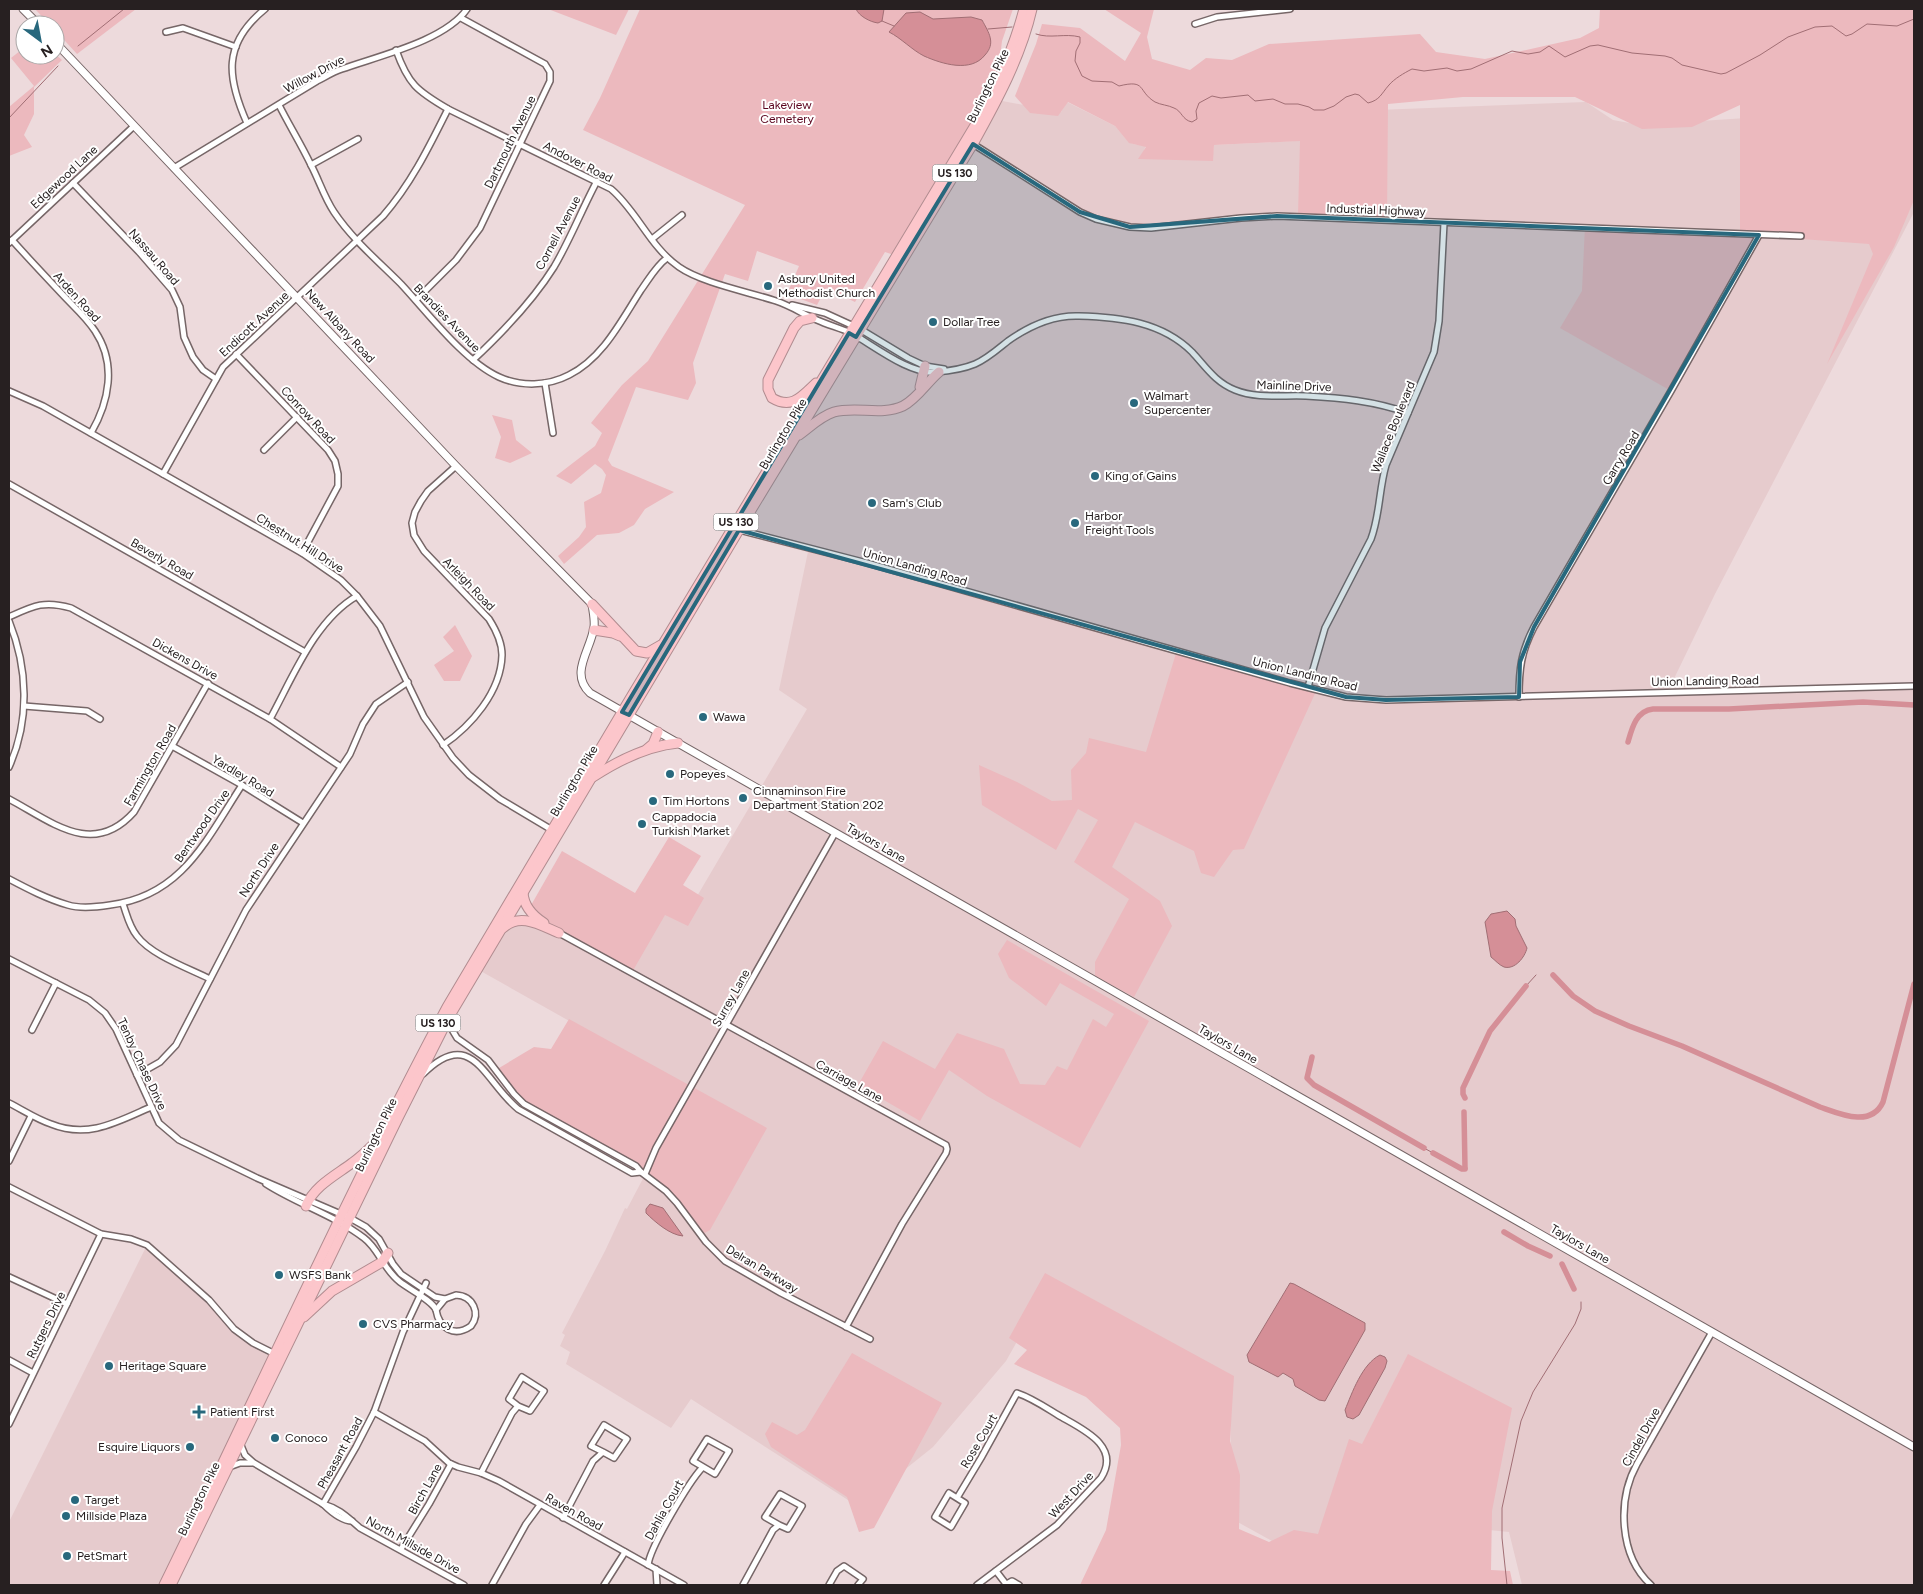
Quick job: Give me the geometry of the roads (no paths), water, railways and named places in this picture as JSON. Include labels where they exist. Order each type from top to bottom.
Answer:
[{"type":"highway","name":"Burlington Pike","points":[[172,1585],[298,1322],[380,1138],[447,1007],[552,830],[740,530],[794,439],[980,117],[997,83],[1018,30],[1024,9]]},
{"type":"highway","name":"Burlington Pike","points":[[164,1585],[275,1354],[449,1017],[590,779],[663,644],[824,376],[855,331],[973,144],[997,100],[1020,50],[1032,9]]},
{"type":"highway","points":[[812,318],[800,321],[794,328],[768,380],[768,389],[772,398],[778,402],[794,402],[824,376]]},
{"type":"highway","points":[[919,392],[925,369]]},
{"type":"highway","points":[[794,439],[818,420],[834,412],[896,409],[905,405],[919,392],[928,380],[943,371]]},
{"type":"highway","points":[[592,604],[636,651],[648,653],[663,644]]},
{"type":"highway","points":[[594,630],[613,633],[622,637]]},
{"type":"highway","points":[[645,750],[653,744],[658,732]]},
{"type":"highway","points":[[590,779],[613,764],[645,750],[659,745],[678,743]]},
{"type":"highway","points":[[523,893],[525,903],[532,914],[559,933]]},
{"type":"highway","points":[[499,932],[509,923],[523,920],[559,933]]},
{"type":"highway","points":[[307,1203],[320,1187],[361,1156],[380,1138]]},
{"type":"highway","points":[[298,1322],[332,1291],[382,1262],[388,1253]]},
{"type":"street","points":[[248,123],[237,99],[232,82],[232,63],[236,47],[248,26],[265,9]]},
{"type":"street","name":"Willow Drive","points":[[174,168],[339,70],[429,38],[461,18],[467,9]]},
{"type":"street","points":[[1195,24],[1218,17],[1254,11],[1290,9]]},
{"type":"street","name":"Dartmouth Avenue","points":[[416,300],[456,260],[480,228],[548,86],[550,72],[545,64],[472,26],[461,18]]},
{"type":"street","points":[[166,32],[183,28],[236,47]]},
{"type":"street","name":"Andover Road","points":[[396,50],[402,68],[410,81],[424,95],[448,109],[597,180],[619,196],[667,258],[680,268],[695,276],[788,305],[812,318],[855,331],[908,358],[925,369]]},
{"type":"street","name":"New Albany Road","points":[[65,53],[456,466],[592,604]]},
{"type":"street","name":"Brandies Avenue","points":[[278,105],[334,212],[473,360],[500,378],[518,382],[546,383],[568,376],[585,366],[607,343],[652,273],[667,258]]},
{"type":"street","name":"Endicott Avenue","points":[[163,474],[223,367],[383,216],[401,196],[448,109]]},
{"type":"street","name":"Edgewood Lane","points":[[10,242],[134,126]]},
{"type":"street","points":[[311,165],[358,139]]},
{"type":"street","name":"Industrial Highway","points":[[973,144],[1080,212],[1096,219],[1130,227],[1151,228],[1277,216],[1801,236]]},
{"type":"street","name":"Cornell Avenue","points":[[473,360],[538,291],[554,266],[597,180]]},
{"type":"street","name":"Nassau Road","points":[[73,183],[139,252],[172,290],[180,307],[184,337],[193,357],[203,370],[216,379]]},
{"type":"street","points":[[652,239],[682,215]]},
{"type":"street","name":"Wallace Boulevard","points":[[1308,687],[1328,623],[1371,538],[1377,517],[1384,472],[1432,359],[1436,344],[1439,313],[1444,223]]},
{"type":"street","name":"Garry Road","points":[[1519,697],[1520,662],[1524,647],[1534,626],[1671,391],[1759,235]]},
{"type":"street","name":"Arden Road","points":[[10,242],[88,321],[102,344],[108,368],[109,386],[103,409],[91,433]]},
{"type":"street","name":"Andover Road","points":[[779,302],[825,313],[908,366],[943,371]]},
{"type":"street","name":"Mainline Drive","points":[[943,371],[976,364],[1024,330],[1041,323],[1077,316],[1103,317],[1133,322],[1165,331],[1179,340],[1221,384],[1252,396],[1353,399],[1381,404],[1408,412]]},
{"type":"street","name":"Conrow Road","points":[[236,354],[298,417],[328,450],[335,461],[338,474],[336,491],[302,553]]},
{"type":"street","points":[[546,383],[553,433]]},
{"type":"street","name":"Chestnut Hill Drive","points":[[9,391],[43,406],[302,553],[341,580],[357,596],[380,626],[424,717],[442,745],[469,775],[500,799],[552,830]]},
{"type":"street","points":[[264,450],[298,417]]},
{"type":"street","name":"Arleigh Road","points":[[442,745],[468,725],[481,709],[498,678],[502,656],[497,633],[489,619],[424,551],[414,535],[412,523],[414,512],[420,501],[428,491],[456,466]]},
{"type":"street","name":"Beverly Road","points":[[9,484],[305,652]]},
{"type":"street","name":"Union Landing Road","points":[[740,530],[867,563],[1308,687],[1366,700],[1914,686]]},
{"type":"street","points":[[270,719],[305,652],[330,618],[343,605],[357,596]]},
{"type":"street","name":"Dickens Drive","points":[[9,617],[44,604],[58,604],[71,608],[270,719],[341,767]]},
{"type":"street","points":[[592,604],[594,630]]},
{"type":"street","points":[[9,622],[20,654],[24,684],[24,706],[20,737],[9,767]]},
{"type":"street","name":"Taylors Lane","points":[[594,630],[581,668],[581,679],[584,687],[590,693],[1914,1447]]},
{"type":"street","name":"North Drive","points":[[136,1074],[160,1062],[176,1045],[256,893],[341,767],[363,724],[376,704],[408,682]]},
{"type":"street","name":"Farmington Road","points":[[9,799],[71,832],[91,835],[105,833],[125,823],[134,812],[208,684]]},
{"type":"street","points":[[24,706],[87,711],[100,719]]},
{"type":"street","name":"Yardley Road","points":[[172,746],[242,785],[303,823]]},
{"type":"street","name":"Bentwood Drive","points":[[9,879],[43,896],[70,906],[97,907],[124,904],[150,894],[178,875],[196,855],[242,785]]},
{"type":"street","name":"Surrey Lane","points":[[643,1173],[836,833]]},
{"type":"street","points":[[124,904],[130,924],[138,937],[156,952],[210,979]]},
{"type":"street","name":"Carriage Lane","points":[[559,933],[947,1147],[946,1153],[902,1224],[846,1327]]},
{"type":"street","name":"Tenby Chase Drive","points":[[9,959],[89,1000],[105,1013],[116,1029],[159,1123],[179,1140],[345,1220]]},
{"type":"street","points":[[32,1030],[56,983]]},
{"type":"street","name":"Delran Parkway","points":[[449,1017],[451,1028],[457,1038],[488,1060],[524,1104],[636,1166],[672,1197],[709,1246],[725,1261],[870,1339]]},
{"type":"street","name":"Delran Parkway","points":[[417,1081],[441,1060],[453,1055],[466,1056],[484,1070],[505,1097],[518,1109],[632,1173],[643,1173]]},
{"type":"street","points":[[9,1103],[31,1116],[64,1129],[86,1131],[113,1124],[151,1106]]},
{"type":"street","points":[[9,1161],[31,1116]]},
{"type":"street","points":[[9,1187],[101,1234],[131,1239],[147,1245],[210,1300],[234,1329],[253,1343],[275,1354]]},
{"type":"street","name":"Tenby Chase Drive","points":[[307,1203],[345,1220]]},
{"type":"street","points":[[345,1220],[374,1233],[398,1271],[423,1290],[438,1298],[445,1299],[459,1295],[469,1299],[474,1305],[476,1312],[473,1324],[464,1330],[457,1332],[449,1331],[439,1322],[433,1303],[395,1278],[368,1241],[345,1220]]},
{"type":"street","name":"Rutgers Drive","points":[[9,1424],[101,1234]]},
{"type":"street","points":[[9,1277],[67,1304]]},
{"type":"street","name":"Pheasant Road","points":[[323,1504],[374,1412],[403,1332],[426,1283]]},
{"type":"street","points":[[436,1310],[445,1299]]},
{"type":"street","name":"Cindel Drive","points":[[1651,1585],[1637,1568],[1629,1552],[1625,1514],[1628,1485],[1637,1464],[1712,1332]]},
{"type":"street","points":[[9,1360],[33,1373]]},
{"type":"street","points":[[522,1377],[544,1391],[530,1411],[518,1406],[509,1399],[522,1377]]},
{"type":"street","name":"Rose Court","points":[[957,1498],[1017,1393]]},
{"type":"street","name":"West Drive","points":[[977,1585],[1061,1521],[1104,1475],[1106,1465],[1104,1450],[1099,1441],[1091,1434],[1017,1393]]},
{"type":"street","points":[[480,1473],[510,1417],[518,1406]]},
{"type":"street","name":"Pheasant Road","points":[[374,1412],[428,1443],[450,1464]]},
{"type":"street","points":[[604,1425],[627,1439],[614,1458],[603,1452],[591,1446],[604,1425]]},
{"type":"street","points":[[706,1439],[729,1451],[715,1474],[702,1468],[693,1461],[706,1439]]},
{"type":"street","name":"North Millside Drive","points":[[240,1443],[245,1455],[254,1463],[323,1504],[343,1519],[352,1521],[360,1528],[464,1585]]},
{"type":"street","points":[[563,1518],[593,1461],[603,1452]]},
{"type":"street","points":[[229,1467],[240,1463],[254,1463]]},
{"type":"street","name":"Raven Road","points":[[450,1464],[480,1473],[684,1585]]},
{"type":"street","name":"Birch Lane","points":[[401,1549],[429,1504],[450,1464]]},
{"type":"street","name":"Dahlia Court","points":[[648,1565],[650,1556],[659,1538],[695,1476],[702,1468]]},
{"type":"street","points":[[949,1493],[957,1498],[965,1504],[952,1527],[935,1517],[949,1493]]},
{"type":"street","points":[[780,1494],[802,1506],[788,1529],[779,1525],[766,1517],[780,1494]]},
{"type":"street","points":[[492,1585],[526,1524],[540,1505]]},
{"type":"street","points":[[743,1585],[771,1534],[779,1525]]},
{"type":"street","points":[[604,1585],[625,1552]]},
{"type":"street","points":[[829,1585],[840,1567],[844,1566],[863,1579],[858,1585]]},
{"type":"street","points":[[656,1569],[657,1585]]},
{"type":"street","points":[[996,1571],[1005,1585],[1012,1581],[1020,1585]]},
{"type":"waterway","points":[[78,46],[124,9]]},
{"type":"waterway","points":[[1036,34],[1080,37],[1075,61],[1082,76],[1092,81],[1112,82],[1119,86],[1128,84],[1138,85],[1149,98],[1155,102],[1177,109],[1186,119],[1192,122],[1197,119],[1196,111],[1199,103],[1212,96],[1221,98],[1248,95],[1255,101],[1273,99],[1285,104],[1298,104],[1314,110],[1324,110],[1355,94],[1368,103],[1372,102],[1389,85],[1412,69],[1424,71],[1447,68],[1457,71],[1471,69],[1512,51],[1528,54],[1540,52],[1549,46],[1565,57],[1590,46],[1598,45],[1632,53],[1665,56],[1672,58],[1682,65],[1721,74],[1760,55],[1788,37],[1815,27],[1832,26],[1846,36],[1867,24],[1897,26],[1914,19]]},
{"type":"waterway","points":[[882,21],[894,26]]},
{"type":"waterway","points":[[988,29],[1012,27]]},
{"type":"waterway","points":[[9,118],[58,66]]},
{"type":"waterway","points":[[1628,742],[1633,726],[1642,713],[1653,709],[1729,709],[1863,702],[1914,705]]},
{"type":"waterway","points":[[1526,986],[1536,975]]},
{"type":"waterway","points":[[1553,975],[1573,996],[1595,1011],[1682,1046],[1820,1107],[1854,1117],[1871,1115],[1878,1110],[1883,1102],[1914,984]]},
{"type":"waterway","points":[[1465,1098],[1463,1088],[1490,1031],[1526,986]]},
{"type":"waterway","points":[[1312,1057],[1307,1078],[1314,1085],[1424,1148]]},
{"type":"waterway","points":[[1464,1112],[1465,1168]]},
{"type":"waterway","points":[[1424,1148],[1433,1153]]},
{"type":"waterway","points":[[1433,1153],[1465,1169]]},
{"type":"waterway","points":[[1504,1232],[1550,1256]]},
{"type":"waterway","points":[[1562,1264],[1574,1289]]},
{"type":"waterway","points":[[1507,1585],[1502,1538],[1502,1508],[1521,1421],[1533,1392],[1575,1324],[1581,1309],[1581,1302]]},
{"type":"place","name":"Asbury United Methodist Church","points":[[768,286]]},
{"type":"place","name":"Dollar Tree","points":[[933,322]]},
{"type":"place","name":"Walmart Supercenter","points":[[1134,403]]},
{"type":"place","name":"King of Gains","points":[[1095,476]]},
{"type":"place","name":"Sam's Club","points":[[872,503]]},
{"type":"place","name":"Harbor Freight Tools","points":[[1075,523]]},
{"type":"place","name":"Wawa","points":[[703,717]]},
{"type":"place","name":"Popeyes","points":[[670,774]]},
{"type":"place","name":"Cinnaminson Fire Department Station 202","points":[[743,798]]},
{"type":"place","name":"Tim Hortons","points":[[653,801]]},
{"type":"place","name":"Cappadocia Turkish Market","points":[[642,824]]},
{"type":"place","name":"WSFS Bank","points":[[279,1275]]},
{"type":"place","name":"CVS Pharmacy","points":[[363,1324]]},
{"type":"place","name":"Heritage Square","points":[[109,1366]]},
{"type":"place","name":"Patient First","points":[[199,1412]]},
{"type":"place","name":"Conoco","points":[[275,1438]]},
{"type":"place","name":"Esquire Liquors","points":[[190,1447]]},
{"type":"place","name":"Target","points":[[75,1500]]},
{"type":"place","name":"Millside Plaza","points":[[66,1516]]},
{"type":"place","name":"PetSmart","points":[[67,1556]]},
{"type":"park label","name":"Lakeview Cemetery","points":[[787,112]]}]
